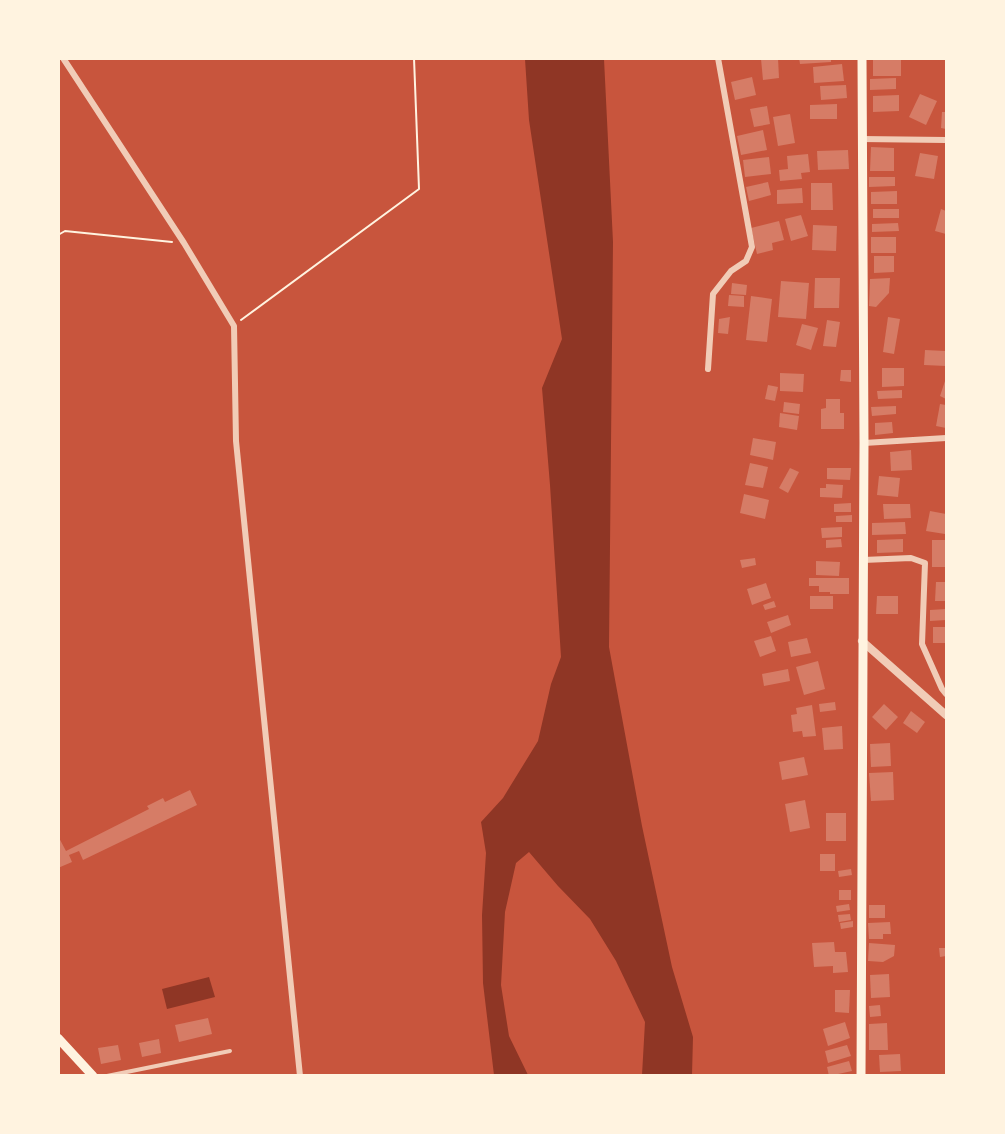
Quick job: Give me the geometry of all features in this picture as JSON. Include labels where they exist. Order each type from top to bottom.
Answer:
[{"type":"main road","points":[[861,1076],[864,443],[862,58]]},
{"type":"main road","points":[[58,1038],[93,1076]]},
{"type":"street","points":[[63,58],[184,243],[234,326],[236,441],[300,1076]]},
{"type":"street","points":[[708,369],[713,294],[731,271],[746,261],[752,247],[718,58]]},
{"type":"street","points":[[861,139],[946,140]]},
{"type":"street","points":[[864,443],[946,438]]},
{"type":"street","points":[[863,560],[911,558],[925,563],[922,644],[946,694],[937,706]]},
{"type":"street","points":[[862,640],[946,715]]},
{"type":"lane","points":[[108,1076],[230,1051]]},
{"type":"path","points":[[234,326],[419,189],[414,58]]},
{"type":"path","points":[[58,235],[64,231],[184,243]]},
{"type":"shaded area","points":[[525,59],[604,59],[613,242],[609,647],[642,826],[672,967],[693,1037],[692,1075],[642,1075],[645,1022],[616,961],[590,919],[529,852],[516,863],[505,912],[501,985],[509,1036],[528,1075],[494,1075],[483,983],[482,915],[486,853],[481,822],[503,798],[538,741],[551,684],[561,657],[542,388],[562,339],[529,120]]},
{"type":"shaded area","points":[[209,977],[215,997],[167,1009],[162,989]]},
{"type":"building","points":[[778,58],[779,78],[763,80],[761,59]]},
{"type":"building","points":[[799,58],[831,58],[831,62],[800,64]]},
{"type":"building","points":[[873,60],[901,60],[901,76],[873,76]]},
{"type":"building","points":[[842,64],[844,81],[814,83],[813,67]]},
{"type":"building","points":[[752,77],[756,95],[735,100],[731,82]]},
{"type":"building","points":[[896,78],[896,89],[870,90],[870,79]]},
{"type":"building","points":[[846,85],[847,98],[821,100],[820,86]]},
{"type":"building","points":[[920,94],[937,101],[926,125],[909,117]]},
{"type":"building","points":[[899,95],[899,111],[873,112],[873,96]]},
{"type":"building","points":[[837,104],[837,119],[810,119],[810,105]]},
{"type":"building","points":[[767,106],[770,124],[754,127],[750,109]]},
{"type":"building","points":[[942,112],[946,112],[946,129],[941,128]]},
{"type":"building","points":[[790,114],[795,143],[778,146],[773,117]]},
{"type":"building","points":[[763,130],[767,150],[741,155],[737,136]]},
{"type":"building","points":[[871,147],[894,148],[894,171],[870,171]]},
{"type":"building","points":[[848,150],[849,169],[818,170],[817,151]]},
{"type":"building","points":[[920,153],[938,156],[934,179],[915,176]]},
{"type":"building","points":[[808,154],[810,172],[801,173],[802,179],[780,181],[779,170],[788,169],[787,156]]},
{"type":"building","points":[[769,157],[771,174],[745,177],[743,160]]},
{"type":"building","points":[[869,177],[895,177],[895,186],[869,187]]},
{"type":"building","points":[[768,182],[771,195],[749,201],[746,187]]},
{"type":"building","points":[[811,183],[832,183],[833,210],[811,210]]},
{"type":"building","points":[[802,188],[803,203],[777,204],[777,190]]},
{"type":"building","points":[[897,191],[897,204],[871,204],[871,192]]},
{"type":"building","points":[[873,209],[899,209],[899,218],[873,218]]},
{"type":"building","points":[[941,209],[946,211],[946,234],[935,231]]},
{"type":"building","points":[[801,215],[808,236],[791,241],[785,219]]},
{"type":"building","points":[[779,221],[784,240],[772,243],[773,250],[757,254],[751,228]]},
{"type":"building","points":[[898,223],[899,231],[872,232],[872,224]]},
{"type":"building","points":[[813,225],[837,226],[836,251],[812,250]]},
{"type":"building","points":[[871,237],[896,237],[896,253],[871,253]]},
{"type":"building","points":[[874,256],[894,256],[894,272],[874,273]]},
{"type":"building","points":[[815,278],[840,278],[839,308],[814,308]]},
{"type":"building","points":[[890,278],[889,293],[876,307],[869,306],[870,279]]},
{"type":"building","points":[[781,281],[809,283],[806,319],[778,317]]},
{"type":"building","points":[[732,283],[747,285],[746,295],[731,294]]},
{"type":"building","points":[[729,295],[744,296],[744,307],[728,306]]},
{"type":"building","points":[[751,296],[772,299],[767,342],[746,340]]},
{"type":"building","points":[[730,317],[728,334],[718,333],[719,319]]},
{"type":"building","points":[[888,317],[900,319],[894,354],[883,352]]},
{"type":"building","points":[[827,320],[840,322],[836,347],[823,346]]},
{"type":"building","points":[[802,324],[818,328],[811,350],[796,345]]},
{"type":"building","points":[[925,350],[946,351],[946,366],[924,365]]},
{"type":"building","points":[[882,368],[904,368],[904,386],[882,387]]},
{"type":"building","points":[[841,370],[851,370],[851,382],[840,381]]},
{"type":"building","points":[[780,373],[804,374],[803,392],[780,391]]},
{"type":"building","points":[[946,378],[946,399],[940,396]]},
{"type":"building","points":[[768,385],[778,387],[775,401],[765,399]]},
{"type":"building","points":[[902,390],[902,398],[878,399],[877,391]]},
{"type":"building","points":[[826,399],[840,399],[840,413],[844,413],[844,429],[821,429],[821,409],[826,408]]},
{"type":"building","points":[[784,402],[800,404],[799,414],[783,412]]},
{"type":"building","points":[[940,404],[946,405],[946,428],[936,426]]},
{"type":"building","points":[[896,406],[896,414],[872,416],[871,407]]},
{"type":"building","points":[[780,413],[799,416],[797,430],[779,427]]},
{"type":"building","points":[[892,422],[893,433],[875,435],[875,423]]},
{"type":"building","points":[[753,438],[776,442],[773,460],[750,455]]},
{"type":"building","points":[[911,450],[912,470],[891,471],[890,452]]},
{"type":"building","points":[[750,463],[768,467],[763,488],[745,485]]},
{"type":"building","points":[[790,468],[799,472],[788,493],[779,488]]},
{"type":"building","points":[[827,468],[851,468],[850,480],[827,479]]},
{"type":"building","points":[[879,476],[900,478],[898,497],[877,495]]},
{"type":"building","points":[[826,484],[843,485],[842,498],[820,497],[820,488],[826,488]]},
{"type":"building","points":[[744,494],[769,500],[765,519],[740,513]]},
{"type":"building","points":[[851,503],[851,512],[834,512],[834,504]]},
{"type":"building","points":[[883,504],[910,504],[911,518],[884,519]]},
{"type":"building","points":[[930,511],[946,514],[945,534],[926,531]]},
{"type":"building","points":[[852,515],[852,522],[836,522],[836,516]]},
{"type":"building","points":[[905,522],[906,534],[872,535],[872,523]]},
{"type":"building","points":[[842,527],[842,537],[822,538],[821,528]]},
{"type":"building","points":[[841,539],[842,547],[826,548],[826,540]]},
{"type":"building","points":[[903,539],[903,552],[877,553],[877,540]]},
{"type":"building","points":[[932,540],[946,540],[946,567],[932,567]]},
{"type":"building","points":[[755,558],[756,565],[742,568],[740,560]]},
{"type":"building","points":[[816,561],[840,562],[839,576],[816,575]]},
{"type":"building","points":[[809,578],[849,578],[849,594],[819,592],[819,586],[809,586]]},
{"type":"building","points":[[936,582],[946,582],[946,601],[935,601]]},
{"type":"building","points":[[766,583],[771,598],[752,605],[747,589]]},
{"type":"building","points":[[810,596],[833,596],[833,609],[810,609]]},
{"type":"building","points":[[877,596],[898,596],[898,614],[876,614]]},
{"type":"building","points":[[774,601],[776,607],[765,610],[763,605]]},
{"type":"building","points":[[946,609],[946,620],[930,621],[930,610]]},
{"type":"building","points":[[788,615],[791,625],[771,633],[767,622]]},
{"type":"building","points":[[933,627],[946,627],[946,643],[933,643]]},
{"type":"building","points":[[771,636],[776,651],[760,657],[754,641]]},
{"type":"building","points":[[807,638],[811,653],[791,657],[788,642]]},
{"type":"building","points":[[818,661],[825,689],[804,695],[796,667]]},
{"type":"building","points":[[788,669],[790,681],[764,686],[762,674]]},
{"type":"building","points":[[835,702],[836,710],[820,712],[819,704]]},
{"type":"building","points":[[884,704],[898,717],[886,730],[872,717]]},
{"type":"building","points":[[812,705],[816,736],[803,737],[802,731],[793,732],[791,715],[797,714],[796,708]]},
{"type":"building","points":[[911,711],[925,722],[917,733],[903,723]]},
{"type":"building","points":[[842,726],[843,749],[824,750],[822,728]]},
{"type":"building","points":[[890,743],[891,766],[871,767],[870,744]]},
{"type":"building","points":[[804,757],[808,775],[782,780],[779,762]]},
{"type":"building","points":[[893,772],[894,800],[871,801],[869,773]]},
{"type":"building","points":[[190,790],[197,805],[83,860],[79,851],[69,855],[72,862],[58,868],[58,836],[66,851],[149,809],[147,806],[163,798],[165,802]]},
{"type":"building","points":[[805,800],[810,828],[790,832],[785,804]]},
{"type":"building","points":[[826,813],[846,813],[846,841],[826,841]]},
{"type":"building","points":[[820,854],[835,854],[835,871],[820,871]]},
{"type":"building","points":[[851,869],[852,875],[839,877],[838,871]]},
{"type":"building","points":[[839,890],[851,890],[851,900],[839,900]]},
{"type":"building","points":[[849,904],[850,910],[837,912],[836,906]]},
{"type":"building","points":[[869,905],[885,905],[885,918],[869,918]]},
{"type":"building","points":[[850,914],[851,920],[839,922],[838,915]]},
{"type":"building","points":[[853,921],[853,927],[841,929],[840,923]]},
{"type":"building","points":[[890,922],[891,934],[883,934],[883,939],[869,939],[868,923]]},
{"type":"building","points":[[834,942],[835,952],[846,952],[848,972],[833,973],[833,966],[814,967],[812,943]]},
{"type":"building","points":[[869,943],[895,945],[894,956],[883,962],[868,961]]},
{"type":"building","points":[[939,948],[946,948],[946,956],[940,957]]},
{"type":"building","points":[[889,974],[890,997],[871,998],[870,975]]},
{"type":"building","points":[[835,990],[850,990],[849,1013],[835,1012]]},
{"type":"building","points":[[880,1005],[881,1016],[870,1017],[869,1006]]},
{"type":"building","points":[[208,1018],[212,1034],[179,1042],[175,1025]]},
{"type":"building","points":[[845,1022],[850,1038],[828,1046],[823,1029]]},
{"type":"building","points":[[887,1023],[888,1050],[869,1050],[869,1024]]},
{"type":"building","points":[[159,1039],[161,1053],[142,1057],[139,1043]]},
{"type":"building","points":[[118,1045],[121,1060],[101,1064],[98,1048]]},
{"type":"building","points":[[847,1045],[851,1056],[828,1063],[825,1051]]},
{"type":"building","points":[[900,1054],[901,1071],[880,1072],[879,1055]]},
{"type":"building","points":[[849,1061],[852,1071],[829,1076],[827,1067]]}]
